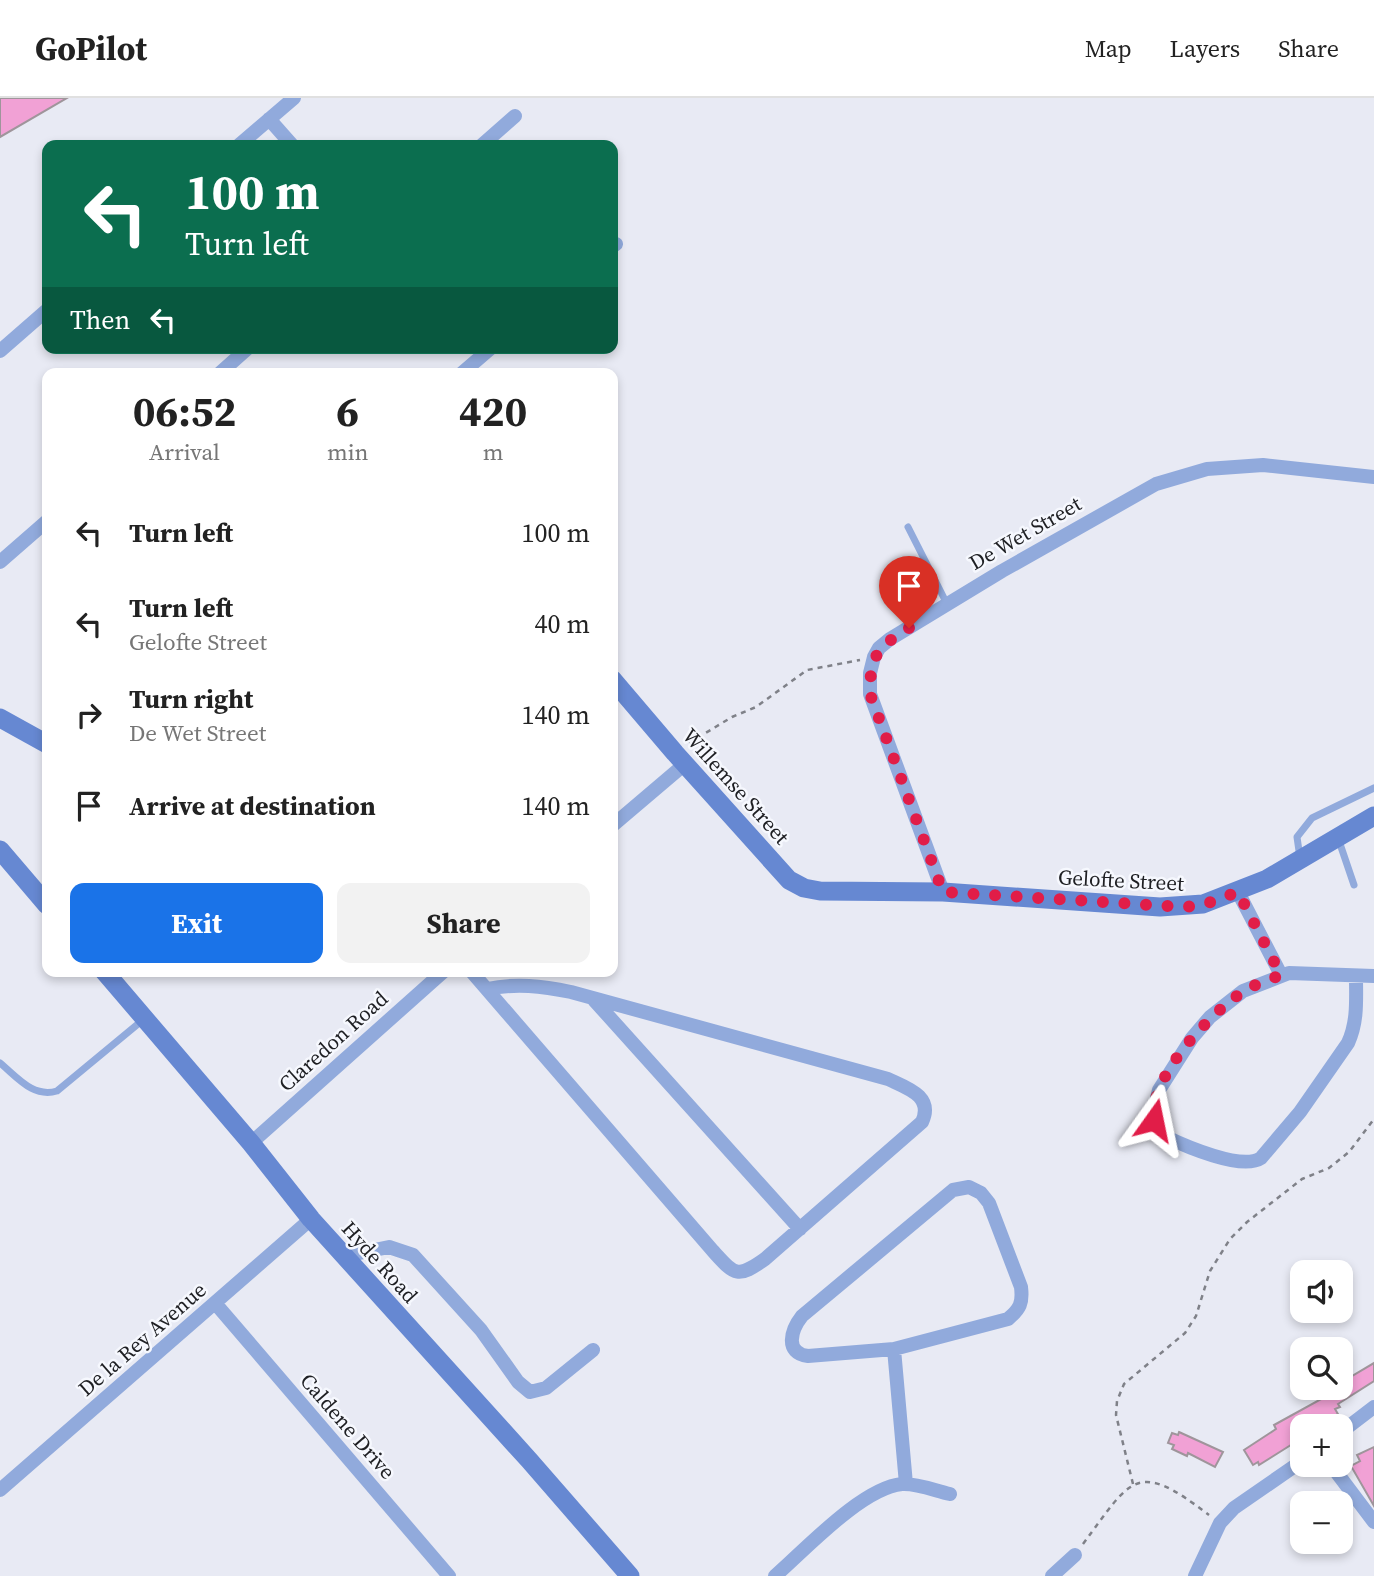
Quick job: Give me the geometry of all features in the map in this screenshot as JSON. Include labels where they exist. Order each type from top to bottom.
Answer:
[{"type":"street","points":[[245,140],[294,98]]},
{"type":"street","points":[[488,140],[515,116]]},
{"type":"street","points":[[270,119],[288,140]]},
{"type":"street","points":[[0,351],[42,314]]},
{"type":"street","points":[[226,368],[241,354]]},
{"type":"street","name":"De Wet Street","points":[[874,657],[879,648],[890,639],[947,604],[1117,504],[1156,484],[1188,472],[1227,466],[1263,465],[1374,477]]},
{"type":"street","points":[[0,562],[42,525]]},
{"type":"street","points":[[874,657],[870,673],[870,694],[943,892]]},
{"type":"street","name":"Willemse Street","points":[[618,685],[789,880],[804,888],[844,892]]},
{"type":"street","points":[[0,718],[42,737]]},
{"type":"street","points":[[618,820],[680,758]]},
{"type":"street","name":"Gelofte Street","points":[[844,892],[943,892],[1184,907],[1203,905],[1238,892],[1301,860],[1374,816]]},
{"type":"street","points":[[0,850],[42,899]]},
{"type":"street","points":[[1238,892],[1281,975]]},
{"type":"street","points":[[1356,976],[1354,1031],[1348,1043],[1300,1112],[1261,1158],[1254,1163],[1240,1163],[1164,1136],[1154,1120],[1154,1107],[1168,1073],[1210,1017],[1243,992],[1281,975],[1374,976]]},
{"type":"street","name":"Hyde Road","points":[[109,977],[251,1143],[311,1219],[530,1460],[631,1576]]},
{"type":"street","name":"Claredon Road","points":[[251,1143],[437,977]]},
{"type":"street","points":[[476,977],[730,1270],[745,1273],[800,1229],[922,1122],[926,1114],[922,1098],[915,1091],[888,1079],[593,999],[531,985],[487,989]]},
{"type":"street","points":[[593,999],[642,1050],[800,1229]]},
{"type":"street","points":[[969,1187],[975,1189],[989,1203],[1021,1287],[1023,1298],[1020,1309],[1008,1319],[894,1349],[802,1355],[792,1346],[791,1334],[802,1316],[953,1190],[969,1187]]},
{"type":"street","name":"De la Rey Avenue","points":[[0,1490],[311,1219]]},
{"type":"street","points":[[345,1256],[389,1247],[413,1255],[481,1330],[518,1381],[530,1392],[546,1388],[593,1350]]},
{"type":"street","name":"Caldene Drive","points":[[215,1303],[449,1576]]},
{"type":"street","points":[[894,1349],[906,1484]]},
{"type":"street","points":[[1353,1423],[1374,1407]]},
{"type":"street","points":[[1195,1576],[1220,1523],[1234,1508],[1290,1469]]},
{"type":"street","points":[[1340,1477],[1374,1521]]},
{"type":"street","points":[[775,1576],[870,1494],[883,1488],[906,1484],[950,1494]]},
{"type":"street","points":[[1052,1576],[1075,1555]]},
{"type":"lane","points":[[908,527],[947,604]]},
{"type":"lane","points":[[1301,860],[1297,850],[1297,837],[1305,824],[1374,788]]},
{"type":"lane","points":[[1338,838],[1354,885]]},
{"type":"lane","points":[[0,1063],[33,1091],[45,1094],[57,1091],[145,1019]]},
{"type":"path","points":[[680,758],[732,717],[756,707],[807,670],[874,657]]},
{"type":"path","points":[[1133,1484],[1116,1415],[1117,1401],[1124,1384],[1185,1334],[1196,1316],[1210,1271],[1230,1239],[1301,1179],[1329,1168],[1349,1153],[1374,1119]]},
{"type":"path","points":[[1075,1555],[1114,1502],[1133,1484],[1149,1480],[1172,1488],[1220,1523]]},
{"type":"building","points":[[0,98],[67,98],[0,137]]},
{"type":"building","points":[[1374,1363],[1374,1381],[1353,1394],[1353,1375]]},
{"type":"building","points":[[1320,1400],[1344,1400],[1335,1409],[1338,1414],[1294,1414]]},
{"type":"building","points":[[1290,1416],[1290,1446],[1259,1465],[1258,1462],[1253,1465],[1244,1450],[1276,1429],[1274,1425]]},
{"type":"building","points":[[1179,1432],[1223,1452],[1215,1467],[1188,1453],[1187,1456],[1172,1449],[1174,1445],[1168,1443],[1172,1433],[1178,1435]]},
{"type":"building","points":[[1374,1447],[1374,1506],[1353,1469],[1353,1465],[1360,1461],[1357,1455]]},
{"type":"route","points":[[909,628],[879,648],[870,673],[870,694],[943,892],[1184,907],[1203,905],[1238,892],[1281,975],[1243,992],[1210,1017],[1168,1073],[1159,1090],[1154,1107],[1154,1120]]}]
